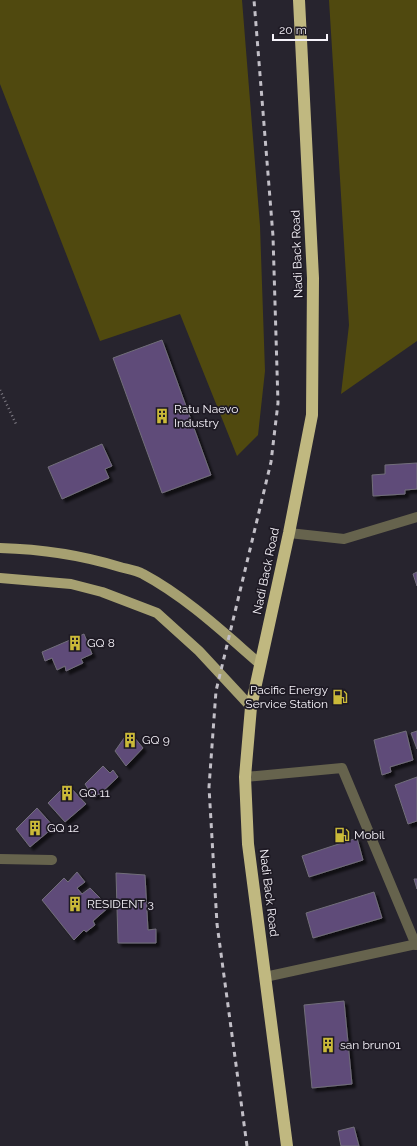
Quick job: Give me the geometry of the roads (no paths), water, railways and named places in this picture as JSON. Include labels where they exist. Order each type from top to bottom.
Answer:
[{"type":"highway","name":"Nadi Back Road","points":[[287,1146],[248,844],[245,776],[250,707],[290,533],[312,415],[313,278],[299,0]]},
{"type":"main road","points":[[0,548],[22,549],[77,556],[141,573],[175,594],[213,622],[260,664]]},
{"type":"main road","points":[[0,578],[71,584],[102,592],[157,613],[199,651],[250,707]]},
{"type":"street","points":[[290,533],[344,539],[417,517]]},
{"type":"street","points":[[245,776],[342,768],[417,944],[265,977]]},
{"type":"street","points":[[0,859],[52,860]]},
{"type":"railway","points":[[247,1146],[217,924],[209,787],[216,691],[271,462],[278,403],[273,236],[254,0]]},
{"type":"place","name":"Ratu Naevo Industry","points":[[162,416]]},
{"type":"place","name":"GQ 8","points":[[75,643]]},
{"type":"place","name":"Pacific Energy Service Station","points":[[340,697]]},
{"type":"place","name":"GQ 9","points":[[130,740]]},
{"type":"place","name":"GQ 11","points":[[67,793]]},
{"type":"place","name":"GQ 12","points":[[35,828]]},
{"type":"place","name":"Mobil","points":[[342,835]]},
{"type":"place","name":"RESIDENT 3","points":[[75,904]]},
{"type":"place","name":"san brun01","points":[[328,1045]]}]
